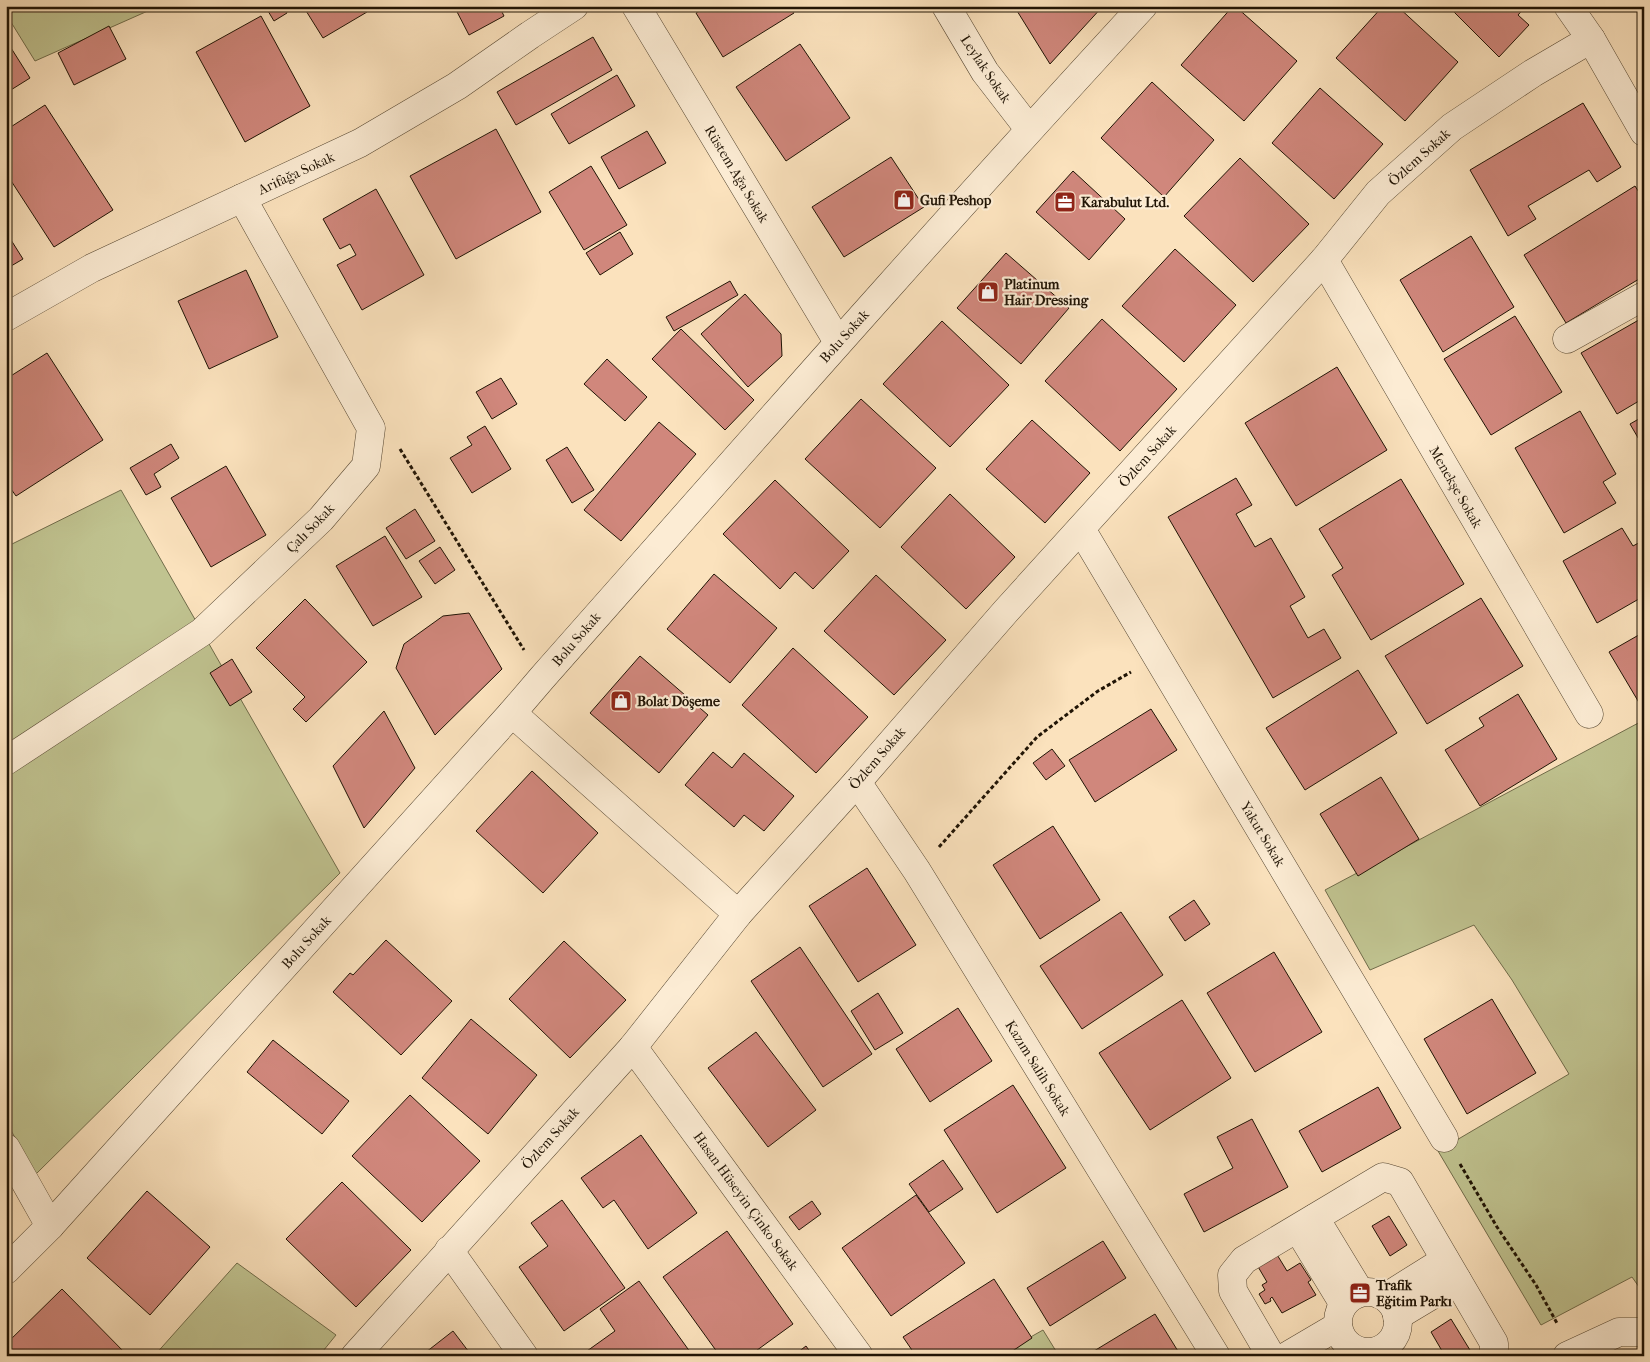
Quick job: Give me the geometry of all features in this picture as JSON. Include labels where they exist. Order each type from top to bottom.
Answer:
[{"type":"street","name":"Arifağa Sokak","points":[[6,317],[92,268],[360,143],[457,86],[574,6]]},
{"type":"street","name":"Rüstem Ağa Sokak","points":[[636,6],[838,342]]},
{"type":"street","name":"Leylak Sokak","points":[[946,6],[985,72],[1030,129]]},
{"type":"street","name":"Bolu Sokak","points":[[6,1270],[50,1226],[512,713],[838,342],[1143,6]]},
{"type":"street","points":[[1568,6],[1591,39],[1644,132]]},
{"type":"street","name":"Özlem Sokak","points":[[355,1356],[633,1047],[738,914],[857,782],[1006,611],[1324,260],[1378,193],[1452,127],[1533,73],[1591,39]]},
{"type":"street","points":[[242,198],[371,428]]},
{"type":"street","name":"Menekşe Sokak","points":[[1324,260],[1589,714]]},
{"type":"street","points":[[1567,339],[1644,296]]},
{"type":"street","name":"Çalı Sokak","points":[[6,761],[202,632],[321,519],[366,466],[371,428]]},
{"type":"street","name":"Yakut Sokak","points":[[1081,529],[1444,1138]]},
{"type":"street","points":[[512,713],[738,914]]},
{"type":"street","name":"Kazım Salih Sokak","points":[[857,782],[917,871],[1216,1356]]},
{"type":"street","name":"Hasan Hüseyin Çinko Sokak","points":[[633,1047],[859,1356]]},
{"type":"street","points":[[6,1148],[50,1226]]},
{"type":"street","points":[[1271,1356],[1233,1291],[1232,1275],[1244,1260],[1383,1177],[1400,1182],[1494,1343],[1494,1356]]},
{"type":"street","points":[[1307,1224],[1367,1331]]},
{"type":"street","points":[[449,1250],[524,1356]]},
{"type":"street","points":[[1287,1356],[1367,1331],[1451,1270]]},
{"type":"street","points":[[1569,1354],[1619,1332],[1644,1332]]},
{"type":"path","points":[[371,428],[388,436],[399,447],[542,678]]},
{"type":"path","points":[[917,871],[1037,737],[1098,691],[1158,657]]},
{"type":"path","points":[[1444,1138],[1497,1227],[1536,1285],[1569,1354]]},
{"type":"green space","points":[[6,6],[159,6],[35,61],[6,14]]},
{"type":"green space","points":[[121,490],[340,873],[35,1175],[6,1121],[6,547]]},
{"type":"green space","points":[[1644,720],[1644,1294],[1632,1277],[1541,1325],[1438,1151],[1569,1074],[1512,980],[1474,925],[1370,970],[1325,890]]},
{"type":"green space","points":[[237,1263],[336,1335],[319,1356],[154,1356]]},
{"type":"green space","points":[[1043,1330],[1059,1356],[997,1356]]},
{"type":"building","points":[[265,6],[284,6],[287,13],[274,21]]},
{"type":"building","points":[[303,6],[364,6],[367,12],[323,38]]},
{"type":"building","points":[[454,6],[499,6],[504,16],[469,35]]},
{"type":"building","points":[[708,6],[790,6],[794,13],[723,57],[696,13]]},
{"type":"building","points":[[1014,6],[1103,6],[1050,64]]},
{"type":"building","points":[[1233,6],[1297,61],[1244,121],[1181,65]]},
{"type":"building","points":[[1383,6],[1397,6],[1458,62],[1405,121],[1336,58]]},
{"type":"building","points":[[1448,6],[1526,6],[1518,15],[1529,25],[1499,57]]},
{"type":"building","points":[[261,16],[310,106],[245,142],[196,52]]},
{"type":"building","points":[[1644,25],[1644,35],[1639,28]]},
{"type":"building","points":[[109,26],[126,59],[74,85],[58,53]]},
{"type":"building","points":[[593,37],[612,70],[516,125],[497,92]]},
{"type":"building","points":[[6,40],[30,78],[6,93]]},
{"type":"building","points":[[800,44],[850,118],[786,161],[736,87]]},
{"type":"building","points":[[617,75],[635,106],[569,144],[551,114]]},
{"type":"building","points":[[1152,82],[1214,140],[1164,197],[1101,138]]},
{"type":"building","points":[[1320,88],[1383,144],[1334,199],[1272,143]]},
{"type":"building","points":[[1583,103],[1621,167],[1597,182],[1589,170],[1528,206],[1536,219],[1508,236],[1470,170]]},
{"type":"building","points":[[45,105],[113,210],[54,247],[6,173],[6,130]]},
{"type":"building","points":[[496,129],[541,212],[456,259],[410,176]]},
{"type":"building","points":[[647,131],[666,163],[619,189],[601,157]]},
{"type":"building","points":[[891,157],[924,207],[844,257],[812,207]]},
{"type":"building","points":[[1240,158],[1309,224],[1253,282],[1184,216]]},
{"type":"building","points":[[591,166],[627,225],[584,250],[549,192]]},
{"type":"building","points":[[1073,171],[1125,219],[1089,260],[1036,212]]},
{"type":"building","points":[[1635,186],[1644,200],[1644,276],[1566,323],[1524,255]]},
{"type":"building","points":[[376,189],[424,275],[362,310],[337,265],[356,255],[350,244],[340,249],[323,219]]},
{"type":"building","points":[[6,232],[23,259],[6,269]]},
{"type":"building","points":[[620,232],[633,254],[600,275],[586,253]]},
{"type":"building","points":[[1471,236],[1514,307],[1443,352],[1400,280]]},
{"type":"building","points":[[1175,249],[1236,305],[1184,362],[1122,306]]},
{"type":"building","points":[[1006,253],[1069,308],[1021,364],[957,308]]},
{"type":"building","points":[[246,270],[278,337],[209,369],[178,301]]},
{"type":"building","points":[[730,281],[738,295],[674,331],[666,317]]},
{"type":"building","points":[[745,294],[781,334],[782,356],[748,387],[701,334]]},
{"type":"building","points":[[1515,316],[1562,392],[1491,435],[1444,359]]},
{"type":"building","points":[[1644,317],[1644,398],[1617,414],[1581,353]]},
{"type":"building","points":[[1102,319],[1177,389],[1120,451],[1045,381]]},
{"type":"building","points":[[942,321],[1009,385],[950,447],[883,384]]},
{"type":"building","points":[[681,329],[754,400],[725,430],[652,359]]},
{"type":"building","points":[[47,353],[103,440],[16,496],[6,482],[6,379]]},
{"type":"building","points":[[607,359],[647,397],[625,421],[584,384]]},
{"type":"building","points":[[1337,367],[1387,450],[1296,506],[1245,423]]},
{"type":"building","points":[[501,378],[517,404],[492,419],[476,392]]},
{"type":"building","points":[[861,399],[936,468],[880,528],[805,459]]},
{"type":"building","points":[[1580,411],[1616,474],[1603,482],[1616,503],[1564,533],[1515,448]]},
{"type":"building","points":[[1644,416],[1644,448],[1630,424]]},
{"type":"building","points":[[1032,420],[1090,473],[1045,523],[986,469]]},
{"type":"building","points":[[659,422],[696,454],[621,541],[584,510]]},
{"type":"building","points":[[485,426],[511,469],[472,493],[450,458],[472,445],[467,437]]},
{"type":"building","points":[[171,444],[179,458],[154,474],[161,487],[146,495],[130,468]]},
{"type":"building","points":[[567,447],[594,490],[572,503],[546,460]]},
{"type":"building","points":[[226,466],[266,535],[211,567],[171,498]]},
{"type":"building","points":[[1236,478],[1252,505],[1236,514],[1255,547],[1271,538],[1305,597],[1290,606],[1308,638],[1324,629],[1341,658],[1273,698],[1168,517]]},
{"type":"building","points":[[1401,479],[1464,584],[1371,640],[1332,575],[1343,568],[1319,529]]},
{"type":"building","points":[[775,480],[849,551],[813,589],[795,572],[780,589],[723,534]]},
{"type":"building","points":[[950,494],[1015,557],[966,609],[901,547]]},
{"type":"building","points":[[415,509],[435,541],[406,559],[386,528]]},
{"type":"building","points":[[1622,528],[1633,546],[1644,540],[1644,596],[1597,623],[1563,561]]},
{"type":"building","points":[[385,536],[422,597],[373,626],[336,566]]},
{"type":"building","points":[[440,547],[455,570],[435,584],[419,561]]},
{"type":"building","points":[[714,574],[777,628],[730,683],[667,629]]},
{"type":"building","points":[[876,575],[946,640],[894,695],[824,631]]},
{"type":"building","points":[[1481,598],[1523,666],[1427,724],[1385,656]]},
{"type":"building","points":[[305,599],[367,662],[306,722],[293,709],[305,697],[256,648]]},
{"type":"building","points":[[469,613],[502,669],[435,735],[396,668],[404,644],[443,616]]},
{"type":"building","points":[[1644,632],[1644,711],[1609,652]]},
{"type":"building","points":[[793,648],[868,717],[816,773],[742,705]]},
{"type":"building","points":[[640,656],[708,715],[659,773],[590,713]]},
{"type":"building","points":[[232,659],[252,692],[230,706],[210,673]]},
{"type":"building","points":[[1358,670],[1397,733],[1305,790],[1266,728]]},
{"type":"building","points":[[1518,694],[1557,759],[1480,806],[1445,750],[1484,726],[1479,718]]},
{"type":"building","points":[[1151,709],[1177,750],[1095,802],[1069,760]]},
{"type":"building","points":[[384,711],[415,768],[364,828],[333,766]]},
{"type":"building","points":[[1052,749],[1065,766],[1046,780],[1033,763]]},
{"type":"building","points":[[713,752],[732,768],[744,753],[794,796],[764,831],[744,815],[734,827],[685,785]]},
{"type":"building","points":[[532,771],[598,833],[543,893],[476,831]]},
{"type":"building","points":[[1381,777],[1419,839],[1358,876],[1320,814]]},
{"type":"building","points":[[1053,826],[1100,900],[1040,939],[993,865]]},
{"type":"building","points":[[867,868],[916,945],[858,982],[809,906]]},
{"type":"building","points":[[1194,900],[1210,924],[1185,941],[1169,917]]},
{"type":"building","points":[[1121,912],[1163,975],[1082,1029],[1040,966]]},
{"type":"building","points":[[386,940],[452,1001],[401,1055],[333,992],[350,973],[353,975]]},
{"type":"building","points":[[564,941],[626,1000],[570,1058],[509,999]]},
{"type":"building","points":[[800,947],[872,1054],[823,1087],[751,981]]},
{"type":"building","points":[[1274,952],[1322,1032],[1255,1072],[1207,993]]},
{"type":"building","points":[[878,993],[903,1033],[875,1050],[851,1011]]},
{"type":"building","points":[[1492,999],[1536,1073],[1467,1114],[1424,1039]]},
{"type":"building","points":[[1182,1000],[1231,1078],[1150,1130],[1099,1053]]},
{"type":"building","points":[[958,1008],[992,1061],[930,1102],[896,1049]]},
{"type":"building","points":[[471,1019],[537,1075],[488,1134],[422,1078]]},
{"type":"building","points":[[756,1032],[816,1110],[768,1147],[708,1068]]},
{"type":"building","points":[[273,1040],[349,1101],[322,1134],[247,1072]]},
{"type":"building","points":[[1013,1085],[1066,1168],[997,1213],[944,1130]]},
{"type":"building","points":[[1378,1087],[1401,1128],[1322,1172],[1299,1131]]},
{"type":"building","points":[[410,1095],[480,1161],[422,1222],[352,1156]]},
{"type":"building","points":[[1252,1119],[1288,1187],[1204,1232],[1184,1194],[1233,1168],[1217,1137]]},
{"type":"building","points":[[641,1135],[697,1213],[648,1249],[614,1200],[603,1208],[581,1178]]},
{"type":"building","points":[[943,1160],[963,1189],[929,1212],[909,1184]]},
{"type":"building","points":[[342,1182],[411,1250],[356,1307],[286,1239]]},
{"type":"building","points":[[147,1191],[210,1247],[150,1315],[87,1258]]},
{"type":"building","points":[[916,1195],[965,1263],[891,1316],[842,1248]]},
{"type":"building","points":[[562,1200],[625,1288],[564,1331],[519,1267],[548,1246],[531,1223]]},
{"type":"building","points":[[812,1201],[821,1214],[799,1230],[789,1217]]},
{"type":"building","points":[[1389,1216],[1407,1245],[1390,1256],[1372,1226]]},
{"type":"building","points":[[727,1231],[793,1324],[749,1356],[720,1356],[663,1277]]},
{"type":"building","points":[[1103,1241],[1126,1278],[1050,1326],[1027,1288]]},
{"type":"building","points":[[1276,1253],[1287,1271],[1300,1263],[1311,1280],[1308,1282],[1316,1295],[1282,1313],[1272,1297],[1271,1301],[1265,1304],[1259,1294],[1265,1290],[1262,1285],[1267,1282],[1257,1265]]},
{"type":"building","points":[[994,1279],[1032,1338],[1005,1356],[916,1356],[903,1337]]},
{"type":"building","points":[[639,1281],[693,1356],[580,1356],[615,1331],[600,1309]]},
{"type":"building","points":[[62,1289],[128,1356],[10,1356],[6,1352],[6,1344]]},
{"type":"building","points":[[1155,1314],[1181,1356],[1097,1356],[1094,1351]]},
{"type":"building","points":[[1451,1319],[1472,1356],[1445,1356],[1431,1332]]},
{"type":"building","points":[[453,1331],[472,1356],[421,1356]]},
{"type":"building","points":[[806,1346],[813,1356],[793,1356]]},
{"type":"place","name":"Gufi Peshop","points":[[904,200]]},
{"type":"place","name":"Karabulut Ltd.","points":[[1065,202]]},
{"type":"place","name":"Platinum Hair Dressing","points":[[988,292]]},
{"type":"place","name":"Bolat Döşeme","points":[[621,701]]},
{"type":"place","name":"Trafik Eğitim Parkı","points":[[1360,1293]]}]
